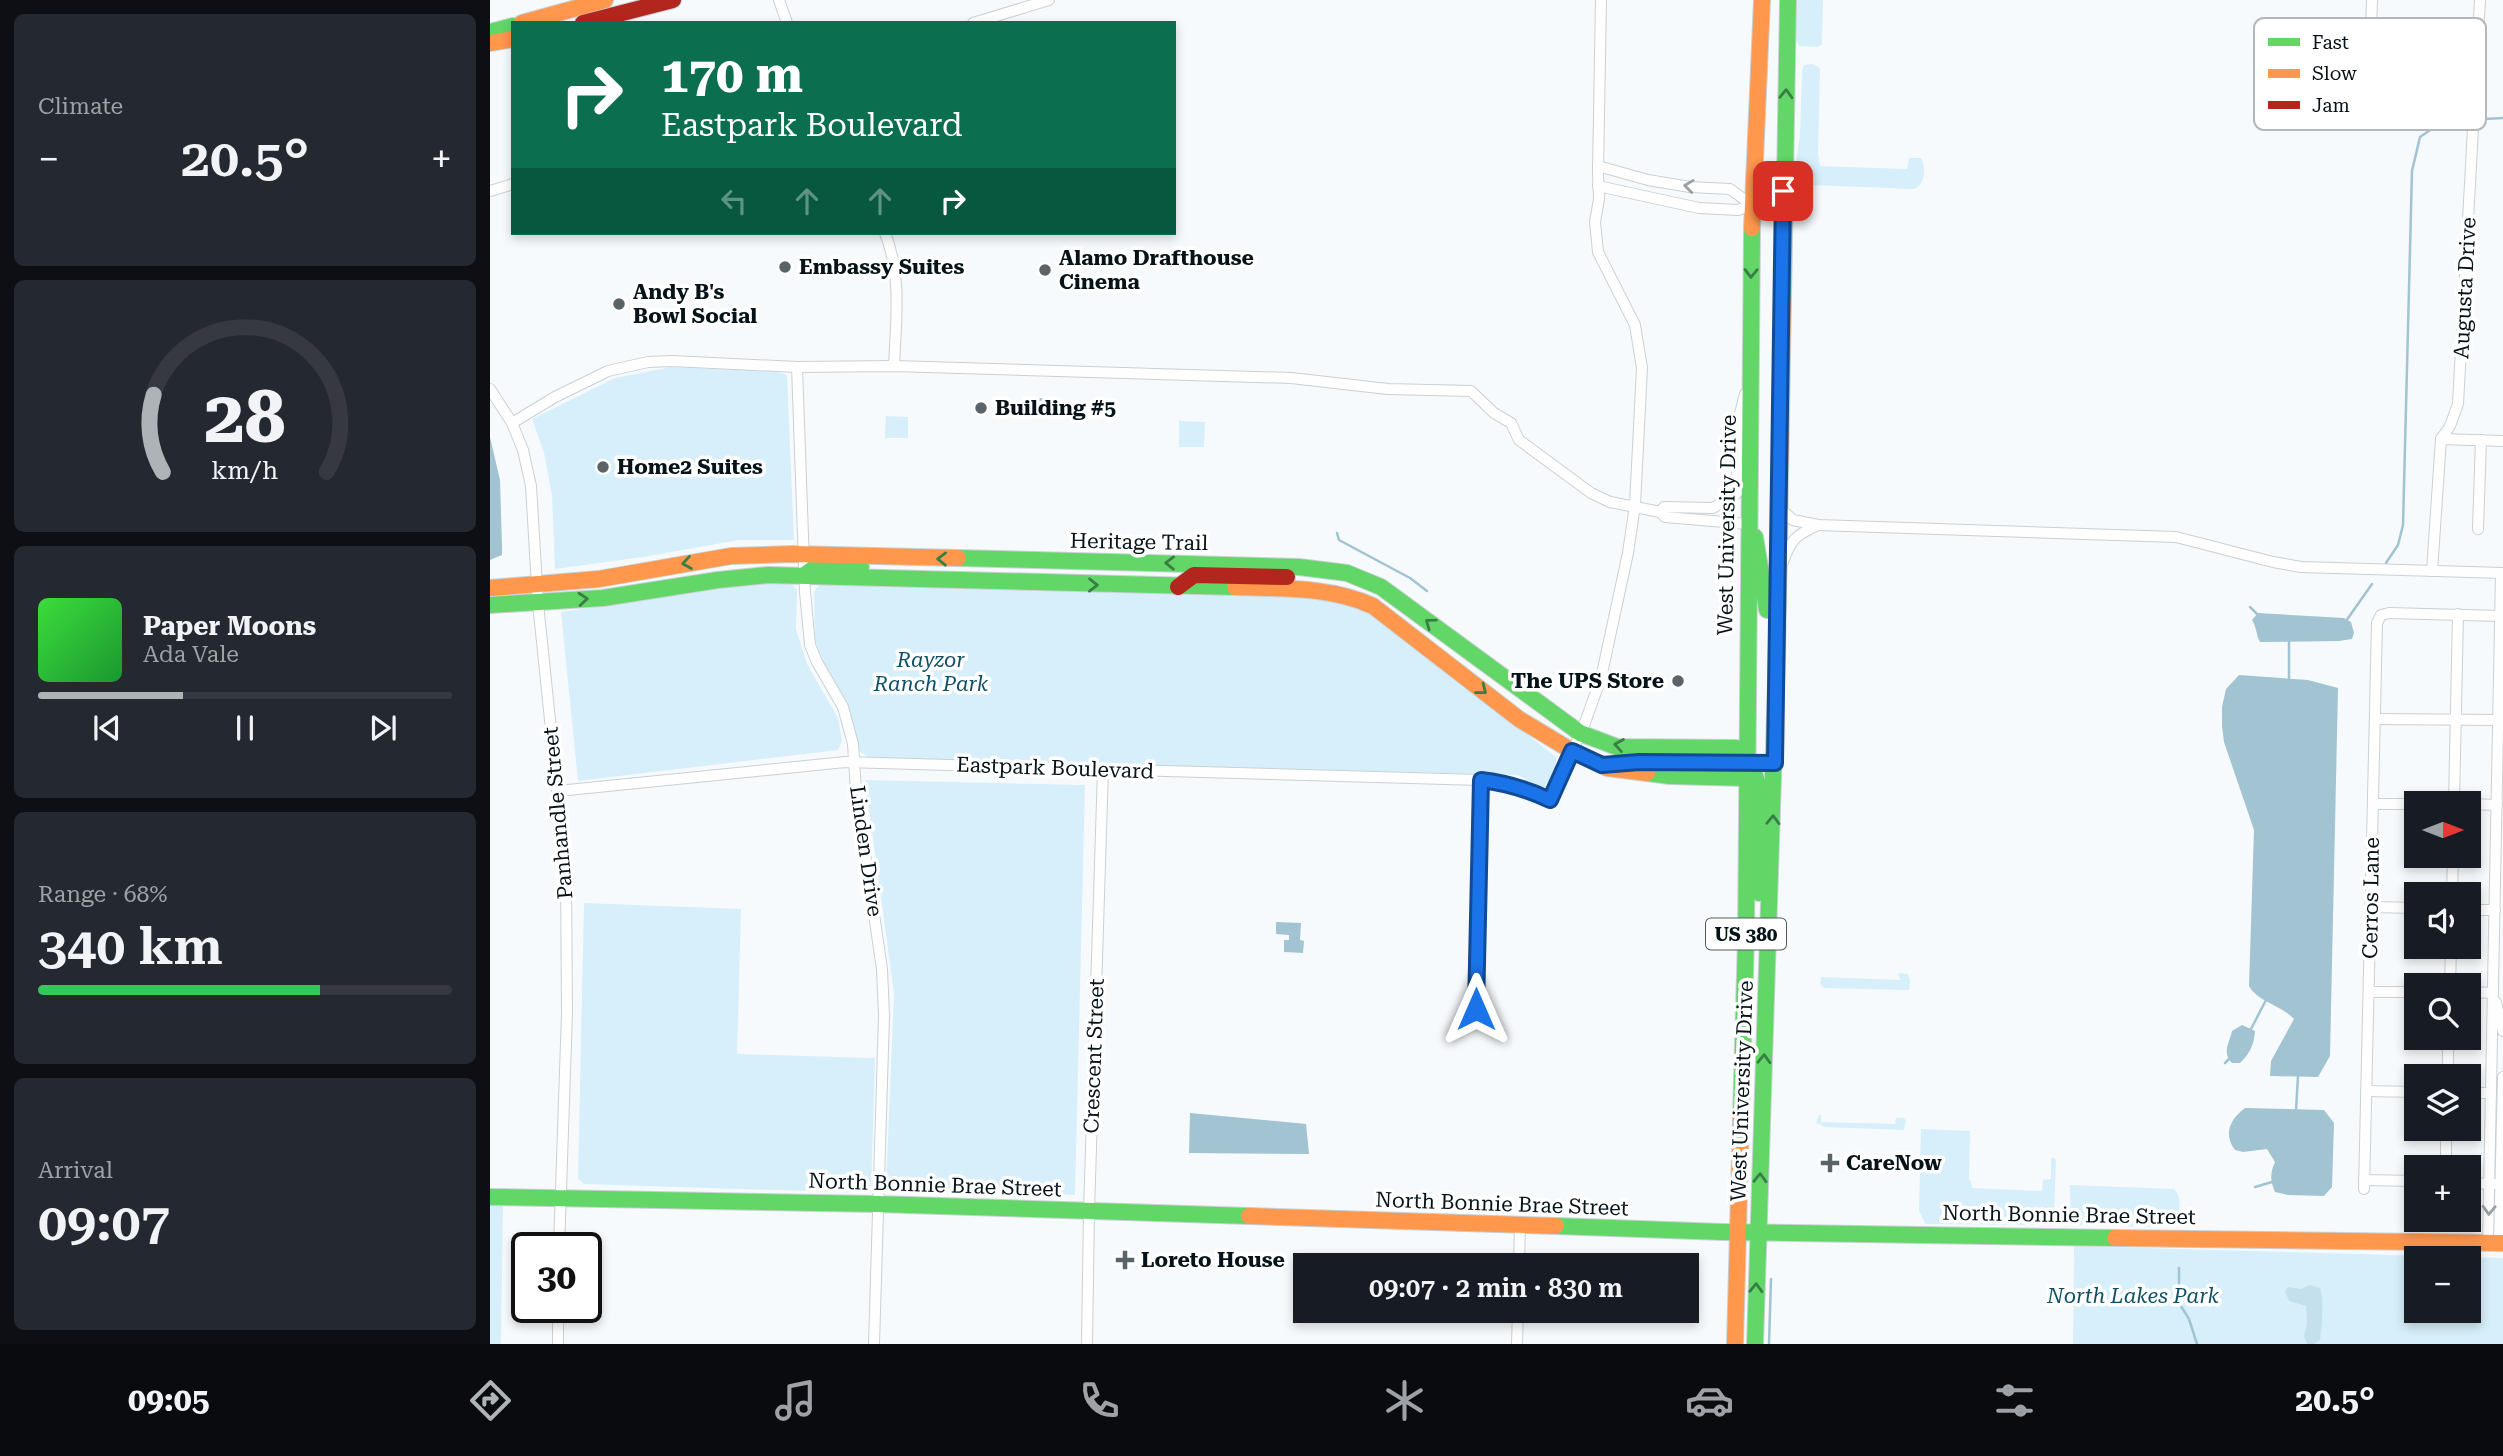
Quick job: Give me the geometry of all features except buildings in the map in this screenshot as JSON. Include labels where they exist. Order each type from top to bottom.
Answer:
[{"type":"main road","points":[[529,21],[605,0]]},
{"type":"main road","points":[[591,21],[673,0]]},
{"type":"main road","name":"West University Drive","points":[[1755,1344],[1775,763],[1788,0]]},
{"type":"main road","name":"West University Drive","points":[[1735,1344],[1746,937],[1752,205],[1761,4]]},
{"type":"main road","points":[[490,32],[511,27]]},
{"type":"main road","points":[[490,43],[511,38]]},
{"type":"main road","points":[[1749,503],[1767,606],[1766,742],[1775,763]]},
{"type":"main road","points":[[694,584],[712,569],[793,562],[804,554]]},
{"type":"main road","name":"Heritage Trail","points":[[490,588],[599,579],[731,556],[804,554],[1287,565],[1348,572],[1381,587],[1580,733],[1617,747],[1736,748]]},
{"type":"main road","points":[[804,575],[817,566],[892,567],[909,558]]},
{"type":"main road","points":[[1040,561],[1040,583]]},
{"type":"main road","name":"Heritage Trail","points":[[490,605],[617,596],[754,575],[1337,592],[1354,596],[1373,606],[1519,719],[1572,751],[1602,765],[1639,762],[1746,771],[1775,763]]},
{"type":"main road","points":[[1178,587],[1194,575],[1287,577]]},
{"type":"main road","points":[[1748,595],[1738,609],[1739,729],[1736,748],[1746,771],[1754,773],[1758,784],[1759,909],[1761,938],[1768,962]]},
{"type":"main road","name":"North Bonnie Brae Street","points":[[493,1196],[877,1204],[1738,1233],[2497,1243]]},
{"type":"street","points":[[779,0],[786,21]]},
{"type":"street","points":[[980,21],[1049,0]]},
{"type":"street","points":[[1572,751],[1601,678],[1628,553],[1635,508],[1642,368],[1635,324],[1598,252],[1595,222],[1599,199],[1601,0]]},
{"type":"street","points":[[2371,18],[2372,0]]},
{"type":"street","name":"Augusta Drive","points":[[2479,18],[2480,0]]},
{"type":"street","name":"Augusta Drive","points":[[2432,571],[2441,439],[2450,426],[2458,404],[2473,130]]},
{"type":"street","points":[[1598,166],[1648,180],[1690,187],[1730,189],[1752,205]]},
{"type":"street","points":[[490,191],[511,185]]},
{"type":"street","points":[[1598,186],[1699,208],[1738,210],[1752,205],[1783,205]]},
{"type":"street","points":[[886,235],[892,250],[898,292],[894,366]]},
{"type":"street","points":[[512,422],[608,371],[648,362],[712,362],[797,367],[894,366],[1291,378],[1388,389],[1471,391],[1494,413],[1511,423],[1519,440],[1591,493],[1610,502],[1660,512],[1665,517],[1748,524]]},
{"type":"street","name":"Linden Drive","points":[[797,367],[804,575],[810,645],[843,707],[853,744],[856,792],[882,969],[884,1016],[874,1344]]},
{"type":"street","points":[[1660,512],[1664,507],[1713,508],[1737,493],[1738,421],[1750,372]]},
{"type":"street","name":"Panhandle Street","points":[[490,389],[512,422],[523,450],[531,486],[538,603],[566,876],[566,1013],[559,1232]]},
{"type":"street","points":[[2441,439],[2503,441]]},
{"type":"street","points":[[2478,529],[2481,440]]},
{"type":"street","points":[[1779,506],[1793,520],[1818,525],[2176,537],[2301,567],[2502,573],[2497,805],[2499,860],[2493,993],[2498,1069],[2491,1093],[2497,1243]]},
{"type":"street","points":[[1777,581],[1789,543],[1801,533],[1818,525]]},
{"type":"street","name":"Cerros Lane","points":[[2404,1182],[2364,1185],[2377,623],[2381,615],[2389,613],[2458,614]]},
{"type":"street","points":[[2454,791],[2458,614],[2501,616]]},
{"type":"street","points":[[2375,719],[2498,720]]},
{"type":"street","name":"Eastpark Boulevard","points":[[558,791],[855,762],[1481,780],[1515,785],[1550,800],[1572,751]]},
{"type":"street","name":"Crescent Street","points":[[1087,1344],[1103,769]]},
{"type":"street","points":[[1476,1009],[1481,780]]},
{"type":"street","points":[[2373,804],[2404,804]]},
{"type":"street","points":[[2482,804],[2497,805]]},
{"type":"street","points":[[2371,907],[2404,908]]},
{"type":"street","points":[[2481,910],[2495,910]]},
{"type":"street","points":[[2369,992],[2404,992]]},
{"type":"street","points":[[2481,992],[2493,993]]},
{"type":"street","points":[[2493,993],[2503,1031]]},
{"type":"street","points":[[2495,1184],[2503,1077]]},
{"type":"street","points":[[2366,1091],[2404,1092]]},
{"type":"street","points":[[2481,1093],[2491,1093]]},
{"type":"street","points":[[2481,1183],[2495,1184]]},
{"type":"street","points":[[1519,1253],[1520,1225]]},
{"type":"street","points":[[558,1323],[558,1344]]},
{"type":"street","points":[[1517,1344],[1518,1323]]},
{"type":"green space","points":[[1796,0],[1823,0],[1822,44],[1818,47],[1799,46],[1796,39]]},
{"type":"green space","points":[[1813,64],[1820,68],[1820,166],[1907,169],[1909,158],[1921,158],[1924,176],[1918,187],[1914,189],[1804,183],[1795,168],[1800,135],[1802,71],[1804,65]]},
{"type":"green space","points":[[671,367],[778,372],[787,375],[794,540],[739,540],[555,569],[552,495],[544,453],[532,419],[615,378]]},
{"type":"green space","points":[[886,416],[908,417],[908,438],[885,438]]},
{"type":"green space","points":[[1179,421],[1205,422],[1204,447],[1179,447]]},
{"type":"green space","points":[[788,579],[797,591],[796,629],[807,664],[838,718],[842,741],[838,750],[578,781],[561,612]]},
{"type":"green space","name":"Rayzor Ranch Park","points":[[825,583],[1314,597],[1348,602],[1374,615],[1556,757],[1556,771],[1544,789],[1518,775],[869,758],[859,751],[850,710],[826,669],[815,640],[814,593],[817,587]]},
{"type":"green space","points":[[865,780],[1085,785],[1075,1195],[886,1187],[894,993]]},
{"type":"green space","points":[[584,903],[741,909],[737,1054],[875,1058],[871,1193],[584,1184],[578,1179]]},
{"type":"green space","points":[[1898,973],[1908,974],[1909,990],[1824,988],[1820,984],[1821,977],[1900,980]]},
{"type":"green space","points":[[1819,1115],[1821,1122],[1895,1124],[1896,1118],[1906,1120],[1904,1130],[1825,1127],[1816,1123]]},
{"type":"green space","points":[[1921,1129],[1970,1131],[1969,1180],[1972,1188],[2042,1191],[2043,1180],[2051,1179],[2051,1158],[2054,1158],[2054,1215],[2050,1221],[2044,1225],[1925,1224],[1919,1210]]},
{"type":"green space","points":[[2070,1185],[2174,1189],[2180,1204],[2177,1213],[2163,1222],[2163,1227],[2078,1225],[2071,1221]]},
{"type":"green space","points":[[490,1205],[503,1206],[501,1344],[490,1344]]},
{"type":"green space","name":"North Lakes Park","points":[[2074,1246],[2404,1255],[2404,1323],[2481,1323],[2481,1257],[2503,1258],[2503,1344],[2073,1344]]},
{"type":"shaded area","points":[[1037,398],[1056,398],[1056,414],[1052,414],[1052,417],[1041,417],[1041,413],[1037,413]]},
{"type":"shaded area","points":[[490,437],[500,480],[502,555],[490,560]]},
{"type":"shaded area","points":[[2258,613],[2344,618],[2351,622],[2354,633],[2352,639],[2339,641],[2260,642],[2252,620]]},
{"type":"shaded area","points":[[2239,675],[2308,680],[2338,688],[2330,1056],[2318,1077],[2270,1076],[2271,1061],[2294,1019],[2258,996],[2249,986],[2254,830],[2224,742],[2222,726],[2226,689]]},
{"type":"shaded area","points":[[1276,922],[1301,923],[1300,940],[1304,941],[1303,953],[1284,952],[1284,940],[1289,940],[1289,935],[1276,934]]},
{"type":"shaded area","points":[[2242,1025],[2255,1031],[2254,1040],[2243,1060],[2240,1063],[2232,1063],[2227,1055],[2228,1044],[2232,1031]]},
{"type":"shaded area","points":[[2245,1108],[2324,1110],[2334,1123],[2332,1187],[2324,1196],[2275,1192],[2271,1177],[2275,1162],[2267,1149],[2243,1152],[2235,1150],[2229,1138],[2230,1127],[2235,1117]]},
{"type":"shaded area","points":[[1190,1113],[1306,1124],[1309,1154],[1189,1153]]},
{"type":"shaded area","points":[[2310,1285],[2320,1288],[2322,1299],[2320,1340],[2314,1344],[2307,1344],[2304,1336],[2307,1324],[2306,1306],[2289,1301],[2285,1291],[2288,1287],[2301,1289]]},
{"type":"waterway","points":[[2486,119],[2503,118]]},
{"type":"waterway","points":[[2386,563],[2398,545],[2403,525],[2412,171],[2420,137],[2430,130]]},
{"type":"waterway","points":[[1337,533],[1339,540],[1410,578],[1427,591]]},
{"type":"waterway","points":[[2346,621],[2372,584]]},
{"type":"waterway","points":[[2250,607],[2260,617]]},
{"type":"waterway","points":[[2289,639],[2289,681]]},
{"type":"waterway","points":[[2251,1029],[2267,998]]},
{"type":"waterway","points":[[2225,1063],[2231,1057]]},
{"type":"waterway","points":[[2296,1111],[2298,1076]]},
{"type":"waterway","points":[[2255,1187],[2272,1182]]},
{"type":"waterway","points":[[2179,1268],[2179,1303],[2189,1319],[2197,1344]]},
{"type":"waterway","points":[[1769,1344],[1771,1279]]},
{"type":"traffic: fast","points":[[1783,300],[1788,0]]},
{"type":"traffic: fast","points":[[490,32],[511,27]]},
{"type":"traffic: fast","points":[[1741,1117],[1746,937],[1752,228]]},
{"type":"traffic: fast","points":[[1755,537],[1767,610]]},
{"type":"traffic: fast","points":[[958,558],[1299,567],[1347,573],[1381,587],[1580,733],[1617,747],[1736,748]]},
{"type":"traffic: fast","points":[[804,575],[817,566],[861,567]]},
{"type":"traffic: fast","points":[[490,605],[603,598],[768,575],[1235,587]]},
{"type":"traffic: fast","points":[[1755,1344],[1777,652]]},
{"type":"traffic: fast","points":[[1746,764],[1754,773],[1758,784],[1759,893]]},
{"type":"traffic: fast","points":[[1647,773],[1746,778]]},
{"type":"traffic: fast","points":[[490,1197],[877,1204],[1249,1216]]},
{"type":"traffic: fast","points":[[1556,1226],[1723,1232],[2115,1238]]},
{"type":"traffic: slow","points":[[529,21],[605,0]]},
{"type":"traffic: slow","points":[[1752,228],[1762,0]]},
{"type":"traffic: slow","points":[[490,43],[511,39]]},
{"type":"traffic: slow","points":[[1777,652],[1783,300]]},
{"type":"traffic: slow","points":[[490,588],[599,579],[731,556],[793,554],[958,558]]},
{"type":"traffic: slow","points":[[1235,587],[1323,592],[1373,606],[1519,719],[1572,751],[1607,768],[1647,773]]},
{"type":"traffic: slow","points":[[1735,1344],[1741,1117]]},
{"type":"traffic: slow","points":[[1249,1216],[1556,1226]]},
{"type":"traffic: slow","points":[[2115,1238],[2503,1243]]},
{"type":"traffic: jam","points":[[591,21],[673,0]]},
{"type":"traffic: jam","points":[[1178,587],[1194,575],[1287,577]]},
{"type":"traffic: jam","points":[[1630,763],[1775,763]]},
{"type":"place","name":"Embassy Suites","points":[[785,267]]},
{"type":"place","name":"Alamo Drafthouse Cinema","points":[[1045,270]]},
{"type":"place","name":"Andy B's Bowl Social","points":[[619,304]]},
{"type":"place","name":"Building #5","points":[[981,408]]},
{"type":"place","name":"Home2 Suites","points":[[603,467]]},
{"type":"place","name":"The UPS Store","points":[[1678,681]]},
{"type":"place","name":"CareNow","points":[[1830,1163]]},
{"type":"place","name":"Loreto House","points":[[1125,1260]]},
{"type":"route","points":[[1476,1009],[1481,780],[1524,788],[1550,800],[1572,751],[1602,765],[1639,762],[1775,763],[1783,191]]}]
